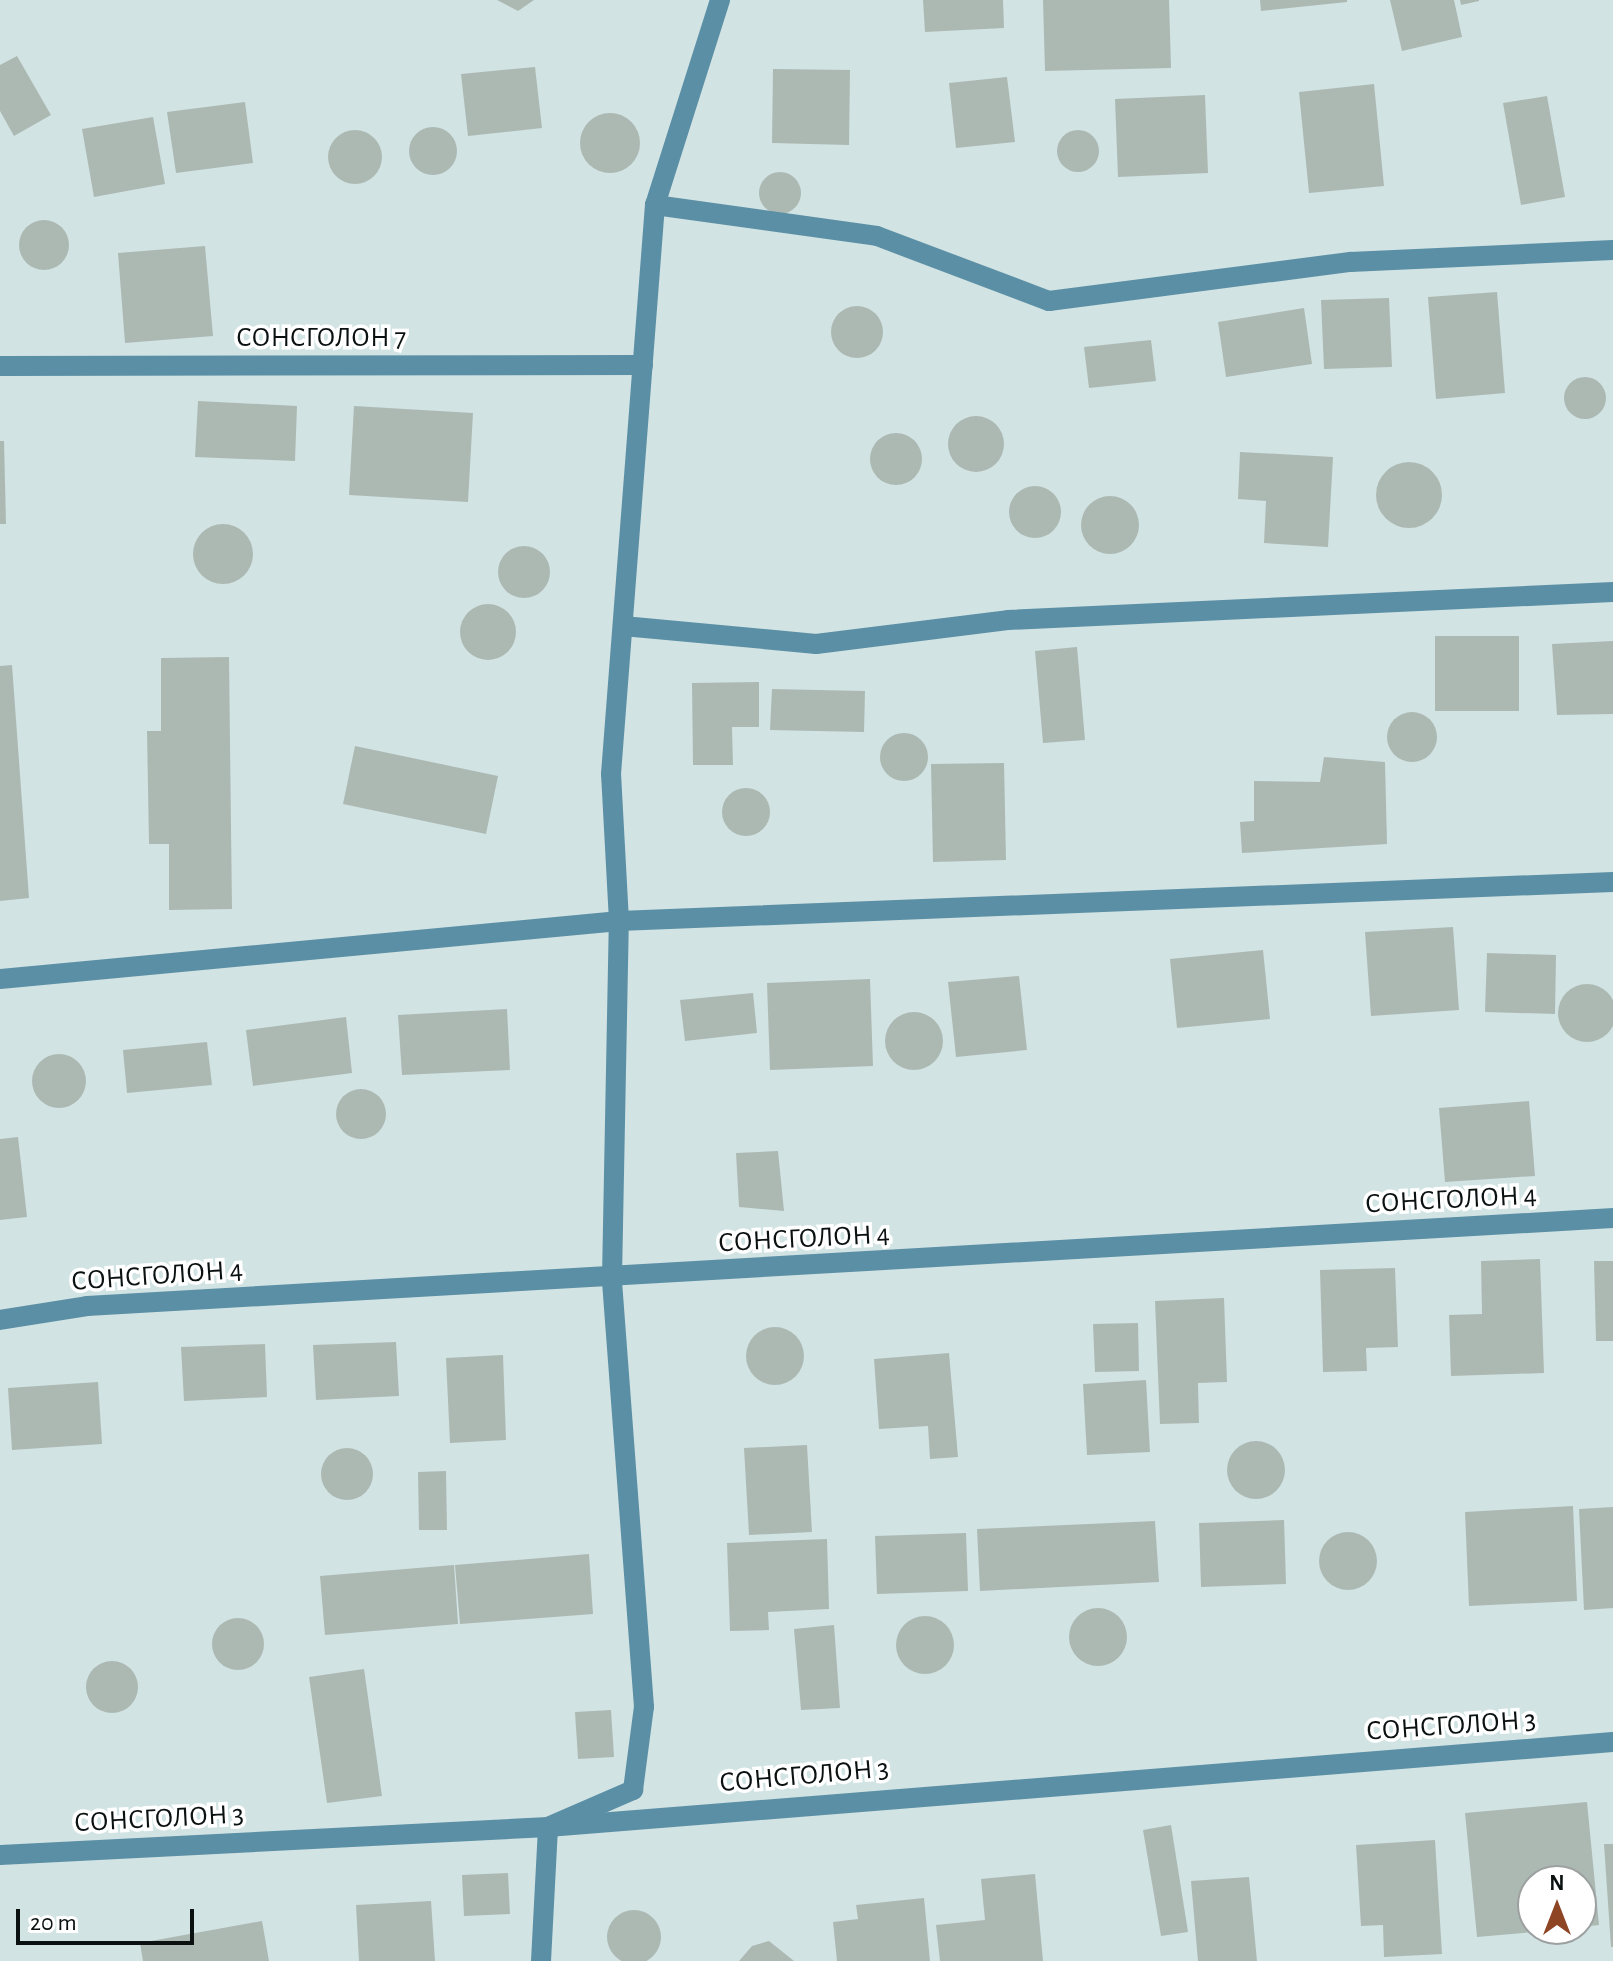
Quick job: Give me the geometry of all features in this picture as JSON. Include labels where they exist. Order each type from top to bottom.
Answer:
[{"type":"street","points":[[541,1961],[548,1827],[633,1790],[644,1707],[612,1278],[619,921],[611,774],[655,205],[720,0]]},
{"type":"street","points":[[655,205],[877,236],[1049,301],[1350,262],[1613,250]]},
{"type":"street","name":"СОНСГОЛОН 7","points":[[0,366],[643,365]]},
{"type":"street","points":[[623,626],[816,644],[1008,620],[1613,592]]},
{"type":"street","points":[[0,979],[619,921],[1613,882]]},
{"type":"street","name":"СОНСГОЛОН 4","points":[[0,1320],[87,1306],[1613,1218]]},
{"type":"street","name":"СОНСГОЛОН 3","points":[[0,1855],[548,1827],[1613,1742]]},
{"type":"building","points":[[497,0],[534,0],[518,11]]},
{"type":"building","points":[[923,0],[1003,0],[1004,28],[925,32]]},
{"type":"building","points":[[1043,0],[1169,0],[1171,68],[1045,71]]},
{"type":"building","points":[[1260,0],[1347,0],[1347,2],[1261,11]]},
{"type":"building","points":[[1390,0],[1454,0],[1462,37],[1402,51]]},
{"type":"building","points":[[1460,0],[1479,0],[1479,1],[1461,5]]},
{"type":"building","points":[[17,56],[51,115],[14,136],[0,111],[0,65]]},
{"type":"building","points":[[535,67],[542,128],[468,136],[461,74]]},
{"type":"building","points":[[773,69],[850,70],[849,145],[772,143]]},
{"type":"building","points":[[1007,77],[1015,142],[956,148],[949,83]]},
{"type":"building","points":[[1374,84],[1384,186],[1309,193],[1299,92]]},
{"type":"building","points":[[1205,95],[1208,173],[1118,177],[1115,99]]},
{"type":"building","points":[[1547,96],[1565,197],[1521,205],[1503,103]]},
{"type":"building","points":[[245,102],[253,163],[176,173],[167,112]]},
{"type":"building","points":[[610,113],[631,122],[640,143],[631,164],[610,173],[589,164],[580,143],[589,122]]},
{"type":"building","points":[[153,117],[165,184],[94,197],[82,129]]},
{"type":"building","points":[[433,127],[450,134],[457,151],[450,168],[433,175],[416,168],[409,151],[416,134]]},
{"type":"building","points":[[355,130],[374,138],[382,157],[374,176],[355,184],[336,176],[328,157],[336,138]]},
{"type":"building","points":[[1078,130],[1093,136],[1099,151],[1093,166],[1078,172],[1063,166],[1057,151],[1063,136]]},
{"type":"building","points":[[780,172],[795,178],[801,193],[795,208],[780,214],[765,208],[759,193],[765,178]]},
{"type":"building","points":[[44,220],[62,227],[69,245],[62,263],[44,270],[26,263],[19,245],[26,227]]},
{"type":"building","points":[[205,246],[213,336],[125,343],[118,253]]},
{"type":"building","points":[[1497,292],[1505,393],[1436,399],[1428,297]]},
{"type":"building","points":[[1389,298],[1392,367],[1324,369],[1321,300]]},
{"type":"building","points":[[857,306],[875,314],[883,332],[875,350],[857,358],[839,350],[831,332],[839,314]]},
{"type":"building","points":[[1304,308],[1312,364],[1226,377],[1218,322]]},
{"type":"building","points":[[1151,340],[1156,381],[1089,388],[1084,347]]},
{"type":"building","points":[[1585,377],[1600,383],[1606,398],[1600,413],[1585,419],[1570,413],[1564,398],[1570,383]]},
{"type":"building","points":[[198,401],[297,406],[295,461],[195,457]]},
{"type":"building","points":[[354,406],[473,413],[468,502],[349,495]]},
{"type":"building","points":[[976,416],[996,424],[1004,444],[996,464],[976,472],[956,464],[948,444],[956,424]]},
{"type":"building","points":[[896,433],[915,440],[922,459],[915,478],[896,485],[877,478],[870,459],[877,440]]},
{"type":"building","points":[[0,441],[4,441],[6,524],[0,524]]},
{"type":"building","points":[[1240,452],[1333,457],[1328,547],[1264,543],[1266,501],[1238,499]]},
{"type":"building","points":[[1409,462],[1422,465],[1432,472],[1439,482],[1442,495],[1439,508],[1432,518],[1422,525],[1409,528],[1396,525],[1386,518],[1379,508],[1376,495],[1379,482],[1386,472],[1396,465]]},
{"type":"building","points":[[1035,486],[1054,493],[1061,512],[1054,531],[1035,538],[1016,531],[1009,512],[1016,493]]},
{"type":"building","points":[[1110,496],[1121,498],[1130,505],[1137,514],[1137,536],[1130,545],[1121,552],[1110,554],[1099,552],[1090,545],[1083,536],[1081,525],[1083,514],[1090,505],[1099,498]]},
{"type":"building","points":[[223,524],[235,526],[244,533],[251,542],[251,566],[244,575],[235,582],[223,584],[211,582],[202,575],[195,566],[193,554],[195,542],[202,533],[211,526]]},
{"type":"building","points":[[524,546],[542,554],[550,572],[542,590],[524,598],[506,590],[498,572],[506,554]]},
{"type":"building","points":[[488,604],[507,613],[516,632],[507,651],[488,660],[469,651],[460,632],[469,613]]},
{"type":"building","points":[[1435,636],[1519,636],[1519,711],[1435,711]]},
{"type":"building","points":[[1613,641],[1613,714],[1557,715],[1552,644]]},
{"type":"building","points":[[1077,647],[1085,740],[1043,743],[1035,651]]},
{"type":"building","points":[[229,657],[232,909],[169,910],[169,844],[149,844],[147,731],[161,731],[161,658]]},
{"type":"building","points":[[12,665],[29,898],[0,901],[0,666]]},
{"type":"building","points":[[759,682],[759,727],[732,727],[733,765],[693,765],[692,683]]},
{"type":"building","points":[[772,689],[865,691],[864,732],[770,730]]},
{"type":"building","points":[[1402,713],[1422,713],[1436,727],[1436,747],[1422,761],[1402,761],[1388,747],[1388,727]]},
{"type":"building","points":[[904,733],[921,740],[928,757],[921,774],[904,781],[887,774],[880,757],[887,740]]},
{"type":"building","points":[[355,746],[498,776],[486,834],[343,804]]},
{"type":"building","points":[[1324,757],[1385,762],[1387,844],[1242,853],[1240,822],[1254,821],[1254,781],[1320,782]]},
{"type":"building","points":[[1004,763],[1006,860],[933,862],[931,764]]},
{"type":"building","points":[[746,788],[755,789],[763,795],[769,803],[769,821],[763,829],[755,835],[746,836],[737,835],[729,829],[723,821],[722,812],[723,803],[729,795],[737,789]]},
{"type":"building","points":[[1453,927],[1459,1010],[1371,1016],[1365,932]]},
{"type":"building","points":[[1263,950],[1270,1019],[1177,1028],[1170,959]]},
{"type":"building","points":[[1487,953],[1556,955],[1555,1014],[1485,1012]]},
{"type":"building","points":[[1019,976],[1027,1050],[956,1057],[948,982]]},
{"type":"building","points":[[870,979],[873,1066],[770,1070],[767,983]]},
{"type":"building","points":[[1587,984],[1608,992],[1616,1013],[1608,1034],[1587,1042],[1566,1034],[1558,1013],[1566,992]]},
{"type":"building","points":[[753,993],[757,1033],[685,1041],[680,1000]]},
{"type":"building","points":[[507,1009],[510,1070],[402,1075],[398,1015]]},
{"type":"building","points":[[914,1012],[925,1014],[934,1021],[941,1030],[941,1052],[934,1061],[925,1068],[914,1070],[903,1068],[894,1061],[887,1052],[885,1041],[887,1030],[894,1021],[903,1014]]},
{"type":"building","points":[[346,1017],[352,1073],[253,1086],[246,1030]]},
{"type":"building","points":[[207,1042],[212,1085],[127,1093],[123,1050]]},
{"type":"building","points":[[59,1054],[70,1056],[78,1062],[84,1070],[84,1092],[78,1100],[70,1106],[59,1108],[48,1106],[40,1100],[34,1092],[32,1081],[34,1070],[40,1062],[48,1056]]},
{"type":"building","points":[[361,1089],[379,1096],[386,1114],[379,1132],[361,1139],[343,1132],[336,1114],[343,1096]]},
{"type":"building","points":[[1529,1101],[1535,1176],[1445,1182],[1439,1108]]},
{"type":"building","points":[[18,1137],[27,1217],[0,1220],[0,1139]]},
{"type":"building","points":[[778,1151],[784,1211],[739,1207],[736,1153]]},
{"type":"building","points":[[1540,1259],[1544,1373],[1451,1376],[1449,1315],[1482,1314],[1481,1261]]},
{"type":"building","points":[[1594,1261],[1613,1261],[1613,1341],[1596,1341]]},
{"type":"building","points":[[1395,1268],[1398,1347],[1366,1348],[1367,1371],[1323,1372],[1320,1270]]},
{"type":"building","points":[[1224,1298],[1227,1382],[1198,1383],[1199,1423],[1160,1424],[1155,1301]]},
{"type":"building","points":[[1138,1323],[1139,1371],[1095,1372],[1093,1324]]},
{"type":"building","points":[[775,1327],[786,1329],[795,1336],[802,1345],[802,1367],[795,1376],[786,1383],[775,1385],[764,1383],[755,1376],[748,1367],[746,1356],[748,1345],[755,1336],[764,1329]]},
{"type":"building","points":[[396,1342],[399,1396],[316,1400],[313,1345]]},
{"type":"building","points":[[265,1344],[267,1397],[184,1401],[181,1347]]},
{"type":"building","points":[[949,1353],[958,1457],[930,1459],[928,1426],[879,1429],[874,1359]]},
{"type":"building","points":[[503,1355],[506,1440],[450,1443],[446,1358]]},
{"type":"building","points":[[1146,1380],[1150,1452],[1087,1455],[1083,1384]]},
{"type":"building","points":[[98,1382],[102,1444],[12,1450],[8,1388]]},
{"type":"building","points":[[1256,1441],[1267,1443],[1276,1450],[1283,1459],[1283,1481],[1276,1490],[1267,1497],[1256,1499],[1245,1497],[1236,1490],[1229,1481],[1227,1470],[1229,1459],[1236,1450],[1245,1443]]},
{"type":"building","points":[[807,1445],[812,1532],[749,1535],[744,1448]]},
{"type":"building","points":[[347,1448],[365,1456],[373,1474],[365,1492],[347,1500],[329,1492],[321,1474],[329,1456]]},
{"type":"building","points":[[446,1471],[447,1530],[419,1530],[418,1472]]},
{"type":"building","points":[[1573,1506],[1577,1601],[1469,1606],[1465,1512]]},
{"type":"building","points":[[1613,1507],[1613,1608],[1584,1610],[1579,1509]]},
{"type":"building","points":[[1284,1520],[1286,1584],[1201,1587],[1199,1523]]},
{"type":"building","points":[[1155,1521],[1159,1582],[980,1591],[977,1529]]},
{"type":"building","points":[[1348,1532],[1359,1534],[1368,1541],[1375,1550],[1375,1572],[1368,1581],[1359,1588],[1348,1590],[1337,1588],[1328,1581],[1321,1572],[1319,1561],[1321,1550],[1328,1541],[1337,1534]]},
{"type":"building","points":[[966,1533],[968,1591],[877,1594],[875,1536]]},
{"type":"building","points":[[827,1539],[829,1609],[768,1612],[769,1630],[730,1631],[727,1543]]},
{"type":"building","points":[[589,1554],[593,1614],[460,1624],[455,1565]]},
{"type":"building","points":[[454,1565],[458,1624],[325,1635],[320,1576]]},
{"type":"building","points":[[1098,1608],[1109,1610],[1118,1617],[1125,1626],[1125,1648],[1118,1657],[1109,1664],[1098,1666],[1087,1664],[1078,1657],[1071,1648],[1069,1637],[1071,1626],[1078,1617],[1087,1610]]},
{"type":"building","points":[[925,1616],[936,1618],[945,1625],[952,1634],[952,1656],[945,1665],[936,1672],[925,1674],[914,1672],[905,1665],[898,1656],[896,1645],[898,1634],[905,1625],[914,1618]]},
{"type":"building","points":[[238,1618],[256,1626],[264,1644],[256,1662],[238,1670],[220,1662],[212,1644],[220,1626]]},
{"type":"building","points":[[834,1625],[840,1708],[801,1710],[794,1629]]},
{"type":"building","points":[[112,1661],[130,1669],[138,1687],[130,1705],[112,1713],[94,1705],[86,1687],[94,1669]]},
{"type":"building","points":[[364,1669],[382,1796],[327,1803],[309,1677]]},
{"type":"building","points":[[611,1710],[614,1757],[578,1759],[575,1712]]},
{"type":"building","points":[[1587,1802],[1593,1865],[1517,1865],[1517,1933],[1477,1937],[1465,1813]]},
{"type":"building","points":[[1171,1825],[1188,1932],[1161,1936],[1143,1830]]},
{"type":"building","points":[[1435,1840],[1442,1954],[1384,1957],[1383,1925],[1361,1926],[1356,1845]]},
{"type":"building","points":[[1604,1844],[1613,1844],[1613,1947],[1611,1947]]},
{"type":"building","points":[[508,1873],[510,1914],[464,1916],[462,1875]]},
{"type":"building","points":[[1035,1874],[1043,1961],[940,1961],[936,1925],[985,1920],[981,1879]]},
{"type":"building","points":[[1249,1877],[1257,1961],[1198,1961],[1191,1881]]},
{"type":"building","points":[[924,1898],[930,1961],[837,1961],[833,1922],[858,1919],[856,1905]]},
{"type":"building","points":[[431,1901],[435,1961],[359,1961],[356,1905]]},
{"type":"building","points":[[634,1910],[653,1918],[661,1937],[653,1956],[634,1964],[615,1956],[607,1937],[615,1918]]},
{"type":"building","points":[[262,1921],[269,1961],[143,1961],[140,1943]]},
{"type":"building","points":[[769,1941],[794,1961],[739,1961],[752,1946]]}]
